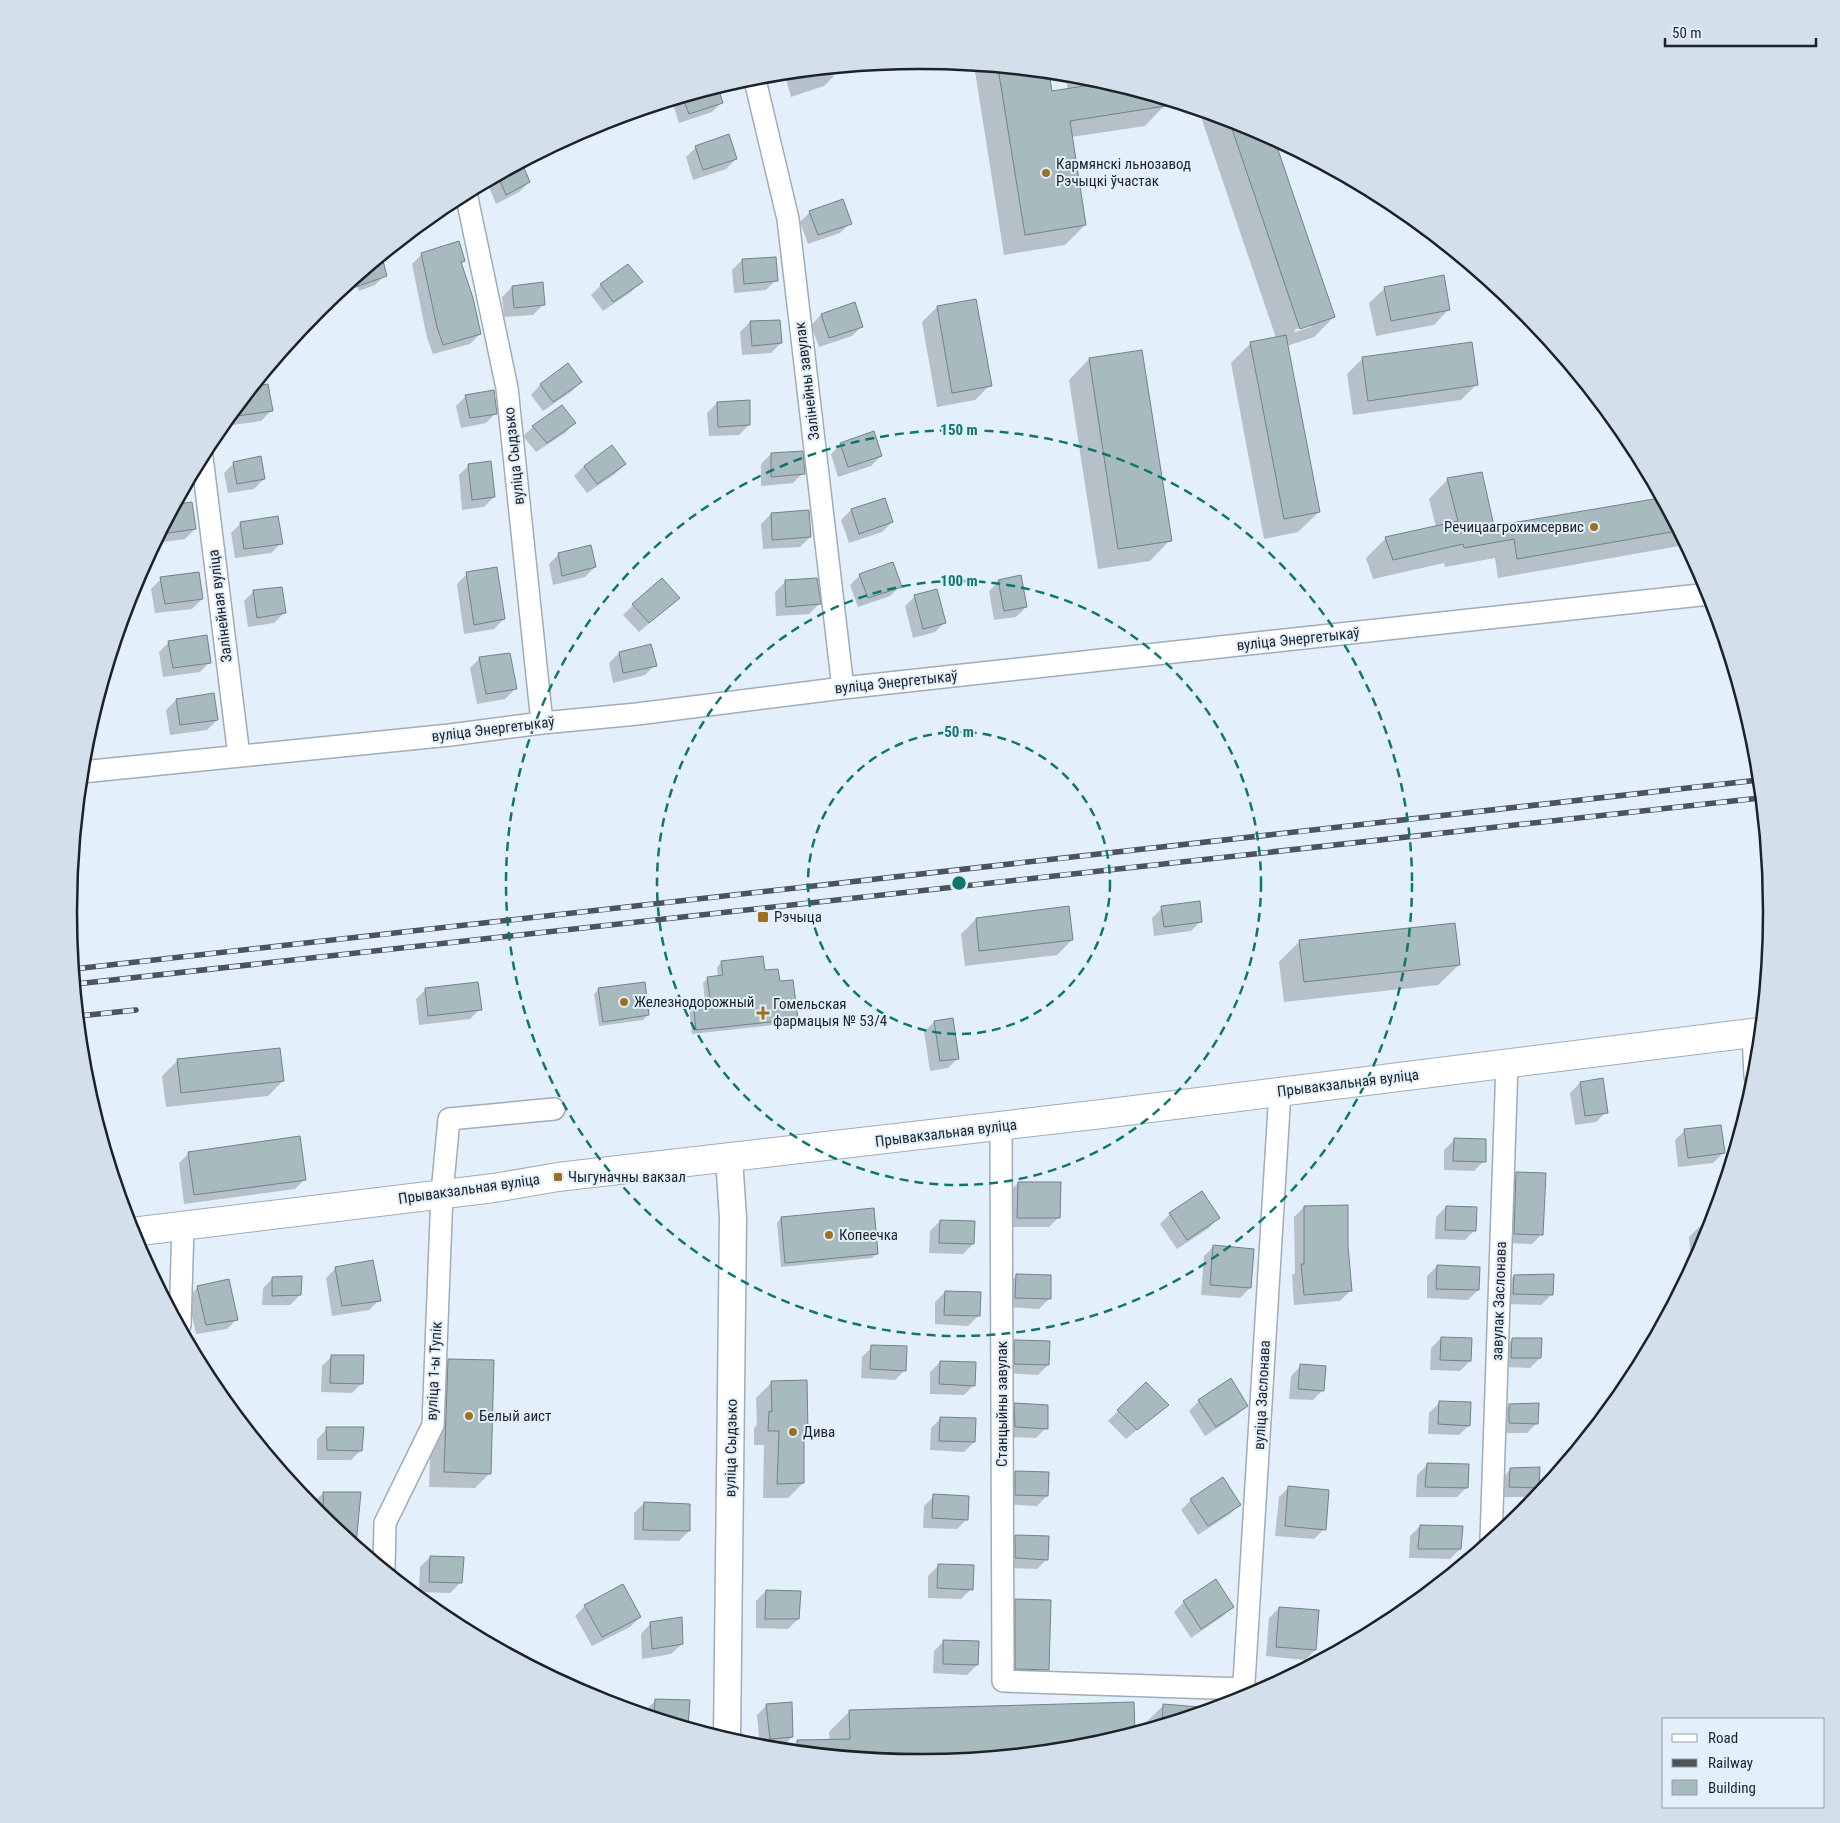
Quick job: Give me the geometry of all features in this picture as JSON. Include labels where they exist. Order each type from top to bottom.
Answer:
[{"type":"main road","name":"Прывакзальная вуліца","points":[[140,1231],[494,1188],[558,1177],[1000,1126],[1754,1033]]},
{"type":"street","name":"Залінейны завулак","points":[[756,85],[788,219],[843,688]]},
{"type":"street","name":"вуліца Сыдзько","points":[[468,201],[507,388],[542,723]]},
{"type":"street","name":"Залінейная вуліца","points":[[203,468],[239,756]]},
{"type":"street","name":"вуліца Энергетыкаў","points":[[89,771],[450,735],[843,688],[1701,595]]},
{"type":"street","name":"завулак Заслонава","points":[[1490,1531],[1506,1063]]},
{"type":"street","name":"вуліца Заслонава","points":[[1244,1689],[1280,1091]]},
{"type":"street","name":"вуліца 1-ы Тупік","points":[[384,1561],[385,1523],[433,1424],[442,1193],[449,1119],[554,1108]]},
{"type":"street","name":"Станцыйны завулак","points":[[1000,1126],[1003,1681],[1234,1693]]},
{"type":"street","name":"вуліца Сыдзько","points":[[727,1732],[733,1228],[729,1158]]},
{"type":"street","points":[[180,1315],[183,1226]]},
{"type":"building","name":"Кармянскі льнозавод Рэчыцкі ўчастак","points":[[999,73],[1050,79],[1052,91],[1086,86],[1167,106],[1070,121],[1086,225],[1025,235]]},
{"type":"building","points":[[720,93],[723,103],[689,114],[685,102]]},
{"type":"building","points":[[1232,129],[1278,149],[1335,317],[1300,329]]},
{"type":"building","points":[[729,134],[737,159],[703,170],[695,146]]},
{"type":"building","points":[[524,168],[530,182],[506,195],[500,181]]},
{"type":"building","points":[[843,199],[852,224],[818,235],[809,211]]},
{"type":"building","points":[[459,241],[465,261],[461,262],[473,298],[481,334],[443,345],[437,327],[421,253]]},
{"type":"building","points":[[776,257],[778,281],[744,284],[742,259]]},
{"type":"building","points":[[383,262],[387,276],[354,288]]},
{"type":"building","points":[[628,264],[643,282],[613,302],[600,284]]},
{"type":"building","points":[[1444,275],[1450,310],[1391,321],[1384,287]]},
{"type":"building","points":[[543,282],[545,305],[514,308],[512,286]]},
{"type":"building","points":[[976,299],[992,386],[952,393],[937,306]]},
{"type":"building","points":[[855,302],[863,327],[829,338],[821,314]]},
{"type":"building","points":[[780,320],[782,343],[752,346],[750,321]]},
{"type":"building","points":[[1286,335],[1320,512],[1284,519],[1250,342]]},
{"type":"building","points":[[1472,342],[1478,385],[1368,401],[1362,357]]},
{"type":"building","points":[[1142,350],[1172,541],[1118,549],[1089,358]]},
{"type":"building","points":[[568,363],[582,382],[553,402],[540,384]]},
{"type":"building","points":[[268,384],[273,411],[238,416],[251,398],[262,385]]},
{"type":"building","points":[[494,390],[497,414],[470,418],[465,395]]},
{"type":"building","points":[[750,400],[750,425],[718,427],[717,402]]},
{"type":"building","points":[[562,405],[576,423],[547,443],[532,426]]},
{"type":"building","points":[[874,431],[882,456],[848,467],[840,443]]},
{"type":"building","points":[[612,445],[626,464],[597,484],[584,466]]},
{"type":"building","points":[[803,451],[805,474],[771,477],[771,453]]},
{"type":"building","points":[[261,456],[265,479],[237,484],[233,462]]},
{"type":"building","points":[[491,461],[495,497],[472,500],[468,464]]},
{"type":"building","points":[[1482,472],[1494,526],[1655,499],[1672,532],[1517,559],[1514,539],[1464,548],[1463,544],[1393,560],[1385,537],[1458,521],[1447,478]]},
{"type":"building","points":[[885,498],[893,522],[859,534],[851,509]]},
{"type":"building","points":[[192,502],[196,529],[167,533],[183,503]]},
{"type":"building","points":[[809,510],[811,537],[772,540],[771,513]]},
{"type":"building","points":[[278,516],[283,544],[244,549],[240,522]]},
{"type":"building","points":[[591,545],[596,567],[562,576],[558,553]]},
{"type":"building","points":[[893,562],[902,587],[868,598],[859,574]]},
{"type":"building","points":[[497,567],[505,619],[474,625],[466,572]]},
{"type":"building","points":[[199,572],[203,599],[165,604],[160,577]]},
{"type":"building","points":[[1021,575],[1027,607],[1004,611],[998,580]]},
{"type":"building","points":[[662,578],[680,598],[649,623],[632,604]]},
{"type":"building","points":[[817,578],[821,604],[786,607],[785,580]]},
{"type":"building","points":[[282,587],[286,613],[257,618],[253,590]]},
{"type":"building","points":[[937,589],[946,623],[923,629],[914,595]]},
{"type":"building","points":[[207,635],[211,663],[173,668],[168,641]]},
{"type":"building","points":[[651,644],[657,666],[623,673],[619,652]]},
{"type":"building","points":[[510,653],[517,689],[486,694],[479,657]]},
{"type":"building","points":[[214,693],[218,720],[180,725],[176,699]]},
{"type":"building","points":[[1200,901],[1202,922],[1164,927],[1161,906]]},
{"type":"building","points":[[1069,906],[1073,940],[979,951],[976,918]]},
{"type":"building","points":[[1455,923],[1460,965],[1304,982],[1299,940]]},
{"type":"building","name":"Рэчыца","points":[[763,956],[765,970],[778,969],[780,981],[793,980],[798,1019],[696,1030],[693,1001],[710,999],[707,977],[723,975],[721,961]]},
{"type":"building","points":[[478,982],[482,1010],[428,1016],[425,988]]},
{"type":"building","name":"Железнодорожный","points":[[645,982],[649,1015],[603,1022],[598,988]]},
{"type":"building","points":[[953,1018],[959,1059],[940,1061],[934,1021]]},
{"type":"building","points":[[280,1048],[284,1081],[181,1093],[177,1059]]},
{"type":"building","points":[[1603,1078],[1608,1113],[1585,1116],[1580,1082]]},
{"type":"building","points":[[1721,1125],[1725,1153],[1688,1158],[1684,1129]]},
{"type":"building","points":[[300,1136],[306,1180],[194,1195],[188,1152]]},
{"type":"building","points":[[1454,1138],[1486,1139],[1486,1162],[1453,1161]]},
{"type":"building","points":[[1516,1172],[1546,1173],[1543,1235],[1514,1234]]},
{"type":"building","points":[[1018,1182],[1061,1182],[1060,1218],[1017,1218]]},
{"type":"building","points":[[1202,1191],[1220,1218],[1187,1240],[1169,1213]]},
{"type":"building","points":[[1348,1205],[1348,1246],[1352,1291],[1304,1295],[1301,1264],[1304,1264],[1304,1206]]},
{"type":"building","points":[[1446,1206],[1477,1207],[1476,1231],[1445,1230]]},
{"type":"building","name":"Копеечка","points":[[874,1208],[878,1254],[785,1263],[781,1217]]},
{"type":"building","points":[[940,1220],[975,1221],[974,1244],[939,1243]]},
{"type":"building","points":[[1213,1245],[1254,1249],[1251,1288],[1210,1285]]},
{"type":"building","points":[[373,1260],[381,1301],[342,1306],[335,1267]]},
{"type":"building","points":[[1437,1265],[1480,1267],[1479,1290],[1436,1289]]},
{"type":"building","points":[[1016,1274],[1051,1275],[1051,1299],[1015,1298]]},
{"type":"building","points":[[1554,1274],[1553,1295],[1513,1294],[1514,1275]]},
{"type":"building","points":[[302,1276],[301,1295],[272,1296],[272,1277]]},
{"type":"building","points":[[229,1279],[238,1320],[206,1325],[197,1286]]},
{"type":"building","points":[[945,1291],[981,1292],[980,1316],[944,1315]]},
{"type":"building","points":[[1441,1337],[1472,1338],[1471,1361],[1440,1360]]},
{"type":"building","points":[[1512,1338],[1542,1338],[1541,1358],[1511,1358]]},
{"type":"building","points":[[1014,1340],[1050,1341],[1049,1365],[1014,1364]]},
{"type":"building","points":[[871,1345],[907,1346],[906,1371],[870,1369]]},
{"type":"building","points":[[331,1355],[364,1355],[363,1384],[330,1383]]},
{"type":"building","name":"Белый аист","points":[[448,1359],[494,1360],[491,1474],[444,1472]]},
{"type":"building","points":[[940,1361],[976,1362],[975,1386],[939,1384]]},
{"type":"building","points":[[1300,1364],[1326,1366],[1324,1391],[1298,1389]]},
{"type":"building","points":[[1231,1378],[1248,1406],[1216,1427],[1198,1400]]},
{"type":"building","name":"Дива","points":[[807,1380],[808,1433],[804,1433],[804,1483],[777,1484],[779,1431],[768,1431],[769,1411],[772,1412],[771,1381]]},
{"type":"building","points":[[1146,1382],[1169,1405],[1137,1430],[1117,1410]]},
{"type":"building","points":[[1439,1401],[1471,1402],[1470,1426],[1438,1424]]},
{"type":"building","points":[[1014,1403],[1048,1405],[1048,1429],[1015,1427]]},
{"type":"building","points":[[1539,1403],[1538,1424],[1509,1423],[1509,1404]]},
{"type":"building","points":[[940,1417],[976,1418],[975,1442],[939,1441]]},
{"type":"building","points":[[326,1427],[364,1427],[362,1451],[327,1450]]},
{"type":"building","points":[[1427,1463],[1469,1464],[1468,1488],[1425,1487]]},
{"type":"building","points":[[1540,1467],[1539,1483],[1534,1488],[1509,1487],[1510,1468]]},
{"type":"building","points":[[1015,1471],[1049,1472],[1048,1496],[1015,1495]]},
{"type":"building","points":[[1223,1477],[1241,1505],[1208,1526],[1190,1499]]},
{"type":"building","points":[[1288,1486],[1329,1490],[1326,1530],[1285,1526]]},
{"type":"building","points":[[323,1492],[361,1492],[357,1538],[324,1507]]},
{"type":"building","points":[[933,1494],[969,1496],[968,1520],[932,1518]]},
{"type":"building","points":[[644,1502],[690,1504],[690,1531],[643,1530]]},
{"type":"building","points":[[1420,1525],[1463,1526],[1461,1549],[1418,1549]]},
{"type":"building","points":[[1015,1535],[1049,1536],[1048,1560],[1015,1558]]},
{"type":"building","points":[[430,1556],[464,1557],[462,1583],[429,1582]]},
{"type":"building","points":[[938,1564],[974,1565],[973,1590],[937,1588]]},
{"type":"building","points":[[1216,1579],[1234,1607],[1201,1629],[1183,1601]]},
{"type":"building","points":[[623,1584],[641,1617],[602,1637],[584,1605]]},
{"type":"building","points":[[766,1590],[801,1591],[799,1619],[765,1619]]},
{"type":"building","points":[[1015,1599],[1051,1600],[1049,1670],[1015,1669]]},
{"type":"building","points":[[1279,1607],[1319,1610],[1316,1650],[1276,1647]]},
{"type":"building","points":[[682,1617],[683,1644],[652,1649],[650,1622]]},
{"type":"building","points":[[943,1640],[979,1641],[978,1665],[943,1664]]},
{"type":"building","points":[[655,1699],[690,1700],[688,1722],[654,1712]]},
{"type":"building","points":[[792,1702],[793,1737],[770,1739],[766,1704]]},
{"type":"building","points":[[1134,1702],[1135,1727],[1030,1747],[975,1752],[920,1754],[865,1752],[797,1745],[797,1740],[850,1739],[849,1710]]},
{"type":"building","points":[[1163,1704],[1199,1707],[1191,1710],[1162,1719]]},
{"type":"railway","points":[[79,968],[1753,781]]},
{"type":"railway","points":[[81,984],[1756,798]]},
{"type":"railway","points":[[83,1016],[136,1010]]},
{"type":"place","name":"Кармянскі льнозавод Рэчыцкі ўчастак","points":[[1046,173]]},
{"type":"place","name":"Речицаагрохимсервис","points":[[1594,527]]},
{"type":"place","name":"Рэчыца","points":[[763,917]]},
{"type":"place","name":"Железнодорожный","points":[[624,1002]]},
{"type":"place","name":"Гомельская фармацыя № 53/4","points":[[763,1013]]},
{"type":"place","name":"Чыгуначны вакзал","points":[[558,1177]]},
{"type":"place","name":"Копеечка","points":[[829,1235]]},
{"type":"place","name":"Белый аист","points":[[469,1416]]},
{"type":"place","name":"Дива","points":[[793,1432]]}]
